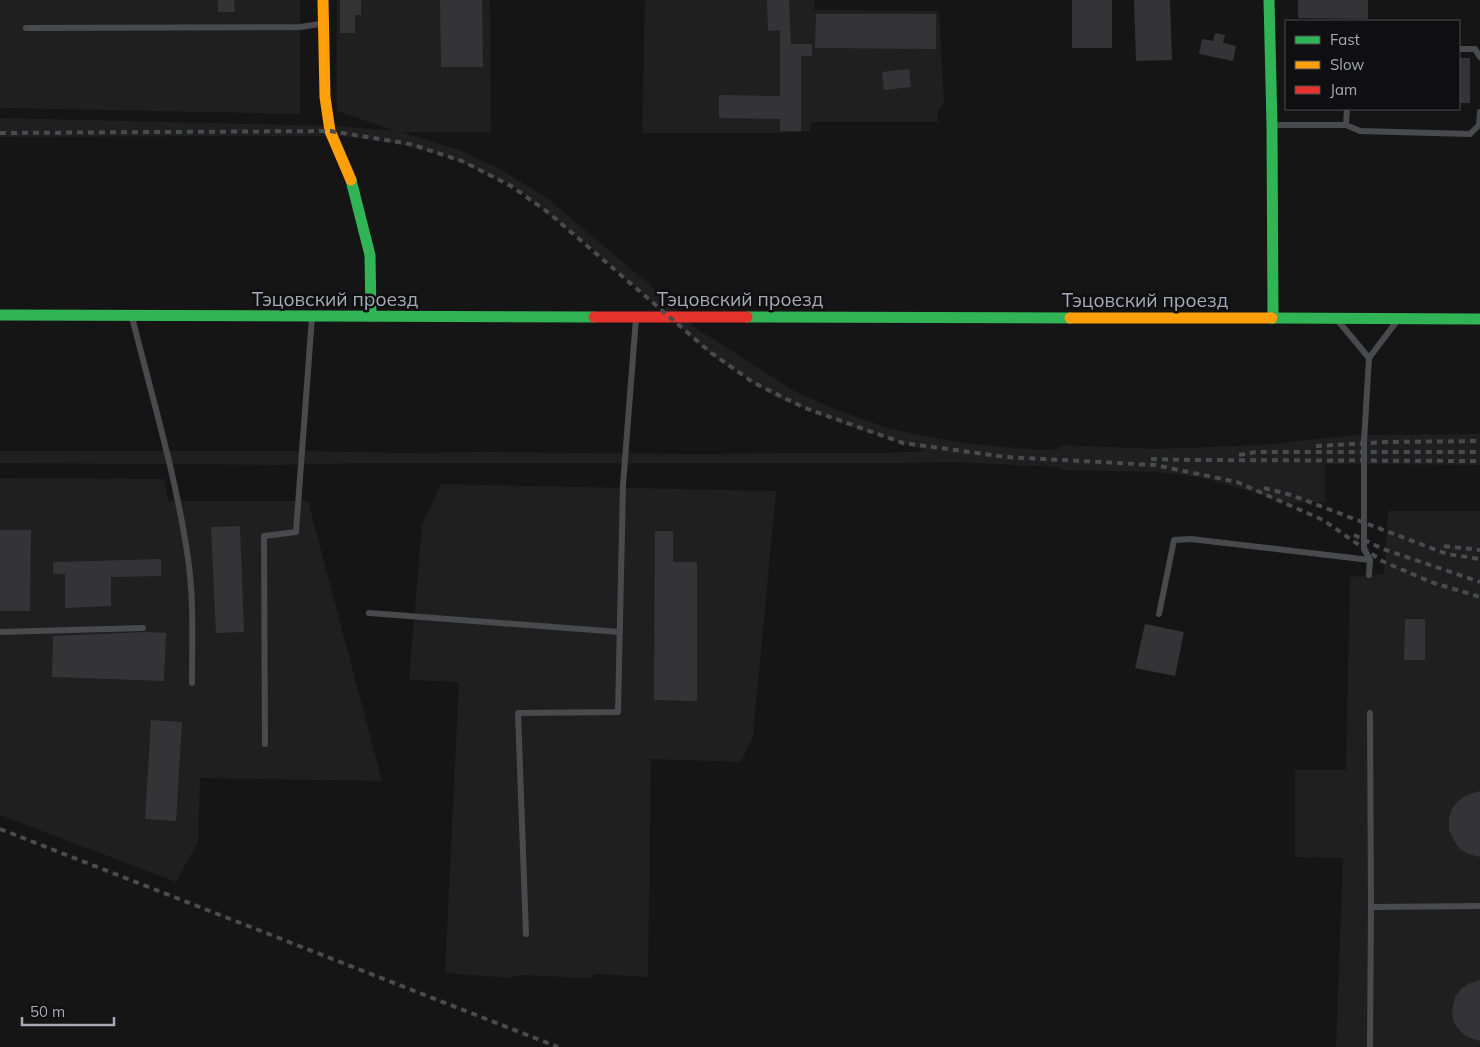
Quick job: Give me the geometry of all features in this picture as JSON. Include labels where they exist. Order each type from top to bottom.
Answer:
[{"type":"street","points":[[323,0],[325,97],[330,131],[353,184],[370,254],[371,316]]},
{"type":"street","points":[[1269,0],[1273,318]]},
{"type":"street","name":"Тэцовский проезд","points":[[0,315],[1480,319]]},
{"type":"lane","points":[[26,28],[300,27],[324,24]]},
{"type":"lane","points":[[1460,49],[1475,49],[1480,57]]},
{"type":"lane","points":[[1346,125],[1347,110]]},
{"type":"lane","points":[[1272,125],[1346,125],[1360,131],[1470,134],[1479,125],[1480,112]]},
{"type":"lane","points":[[131,316],[173,478],[188,558],[193,612],[192,683]]},
{"type":"lane","points":[[265,744],[264,536],[296,532],[312,316]]},
{"type":"lane","points":[[526,934],[518,713],[618,712],[622,484],[636,316]]},
{"type":"lane","points":[[1336,318],[1369,358]]},
{"type":"lane","points":[[1369,575],[1370,560],[1364,549],[1364,442],[1369,358],[1399,318]]},
{"type":"lane","points":[[1159,614],[1174,540],[1191,539],[1370,560]]},
{"type":"lane","points":[[369,613],[620,632]]},
{"type":"lane","points":[[0,632],[143,628]]},
{"type":"lane","points":[[1370,713],[1370,1047]]},
{"type":"lane","points":[[1371,907],[1480,906]]},
{"type":"shaded area","points":[[0,0],[300,0],[300,114],[0,108]]},
{"type":"shaded area","points":[[337,0],[490,0],[491,132],[401,132],[462,151],[502,170],[547,198],[656,290],[694,327],[796,392],[837,410],[885,427],[910,433],[963,443],[1039,450],[1059,449],[1060,445],[1158,449],[1259,445],[1357,435],[1480,434],[1480,465],[1325,464],[1325,502],[1281,503],[1260,494],[1199,477],[1155,472],[1060,470],[1059,467],[954,462],[364,463],[275,465],[0,463],[0,451],[699,454],[927,451],[859,430],[775,397],[714,357],[597,253],[513,186],[446,156],[393,143],[342,136],[0,137],[0,118],[339,126],[395,131],[337,111]]},
{"type":"shaded area","points":[[645,0],[814,0],[814,10],[939,11],[944,104],[938,110],[938,122],[811,122],[810,131],[779,133],[642,133]]},
{"type":"shaded area","points":[[0,478],[164,479],[168,501],[308,501],[382,781],[200,778],[198,842],[176,882],[0,815]]},
{"type":"shaded area","points":[[441,484],[776,491],[753,736],[741,762],[651,759],[648,977],[596,974],[589,978],[521,975],[510,978],[445,973],[459,682],[409,680],[422,525]]},
{"type":"shaded area","points":[[1388,511],[1480,511],[1480,1047],[1336,1047],[1343,858],[1295,857],[1295,770],[1346,770],[1350,577],[1384,574]]},
{"type":"building","points":[[218,0],[234,0],[235,12],[218,12]]},
{"type":"building","points":[[340,0],[361,0],[361,15],[355,15],[355,33],[340,33]]},
{"type":"building","points":[[440,0],[482,0],[483,67],[441,67]]},
{"type":"building","points":[[767,0],[789,0],[791,44],[812,44],[812,56],[801,56],[801,131],[780,131],[780,119],[719,118],[719,95],[780,96],[780,30],[768,31]]},
{"type":"building","points":[[1072,0],[1112,0],[1112,48],[1072,48]]},
{"type":"building","points":[[1134,0],[1170,0],[1172,60],[1136,61]]},
{"type":"building","points":[[1298,0],[1368,0],[1368,19],[1298,18]]},
{"type":"building","points":[[816,14],[936,14],[936,49],[815,48]]},
{"type":"building","points":[[1215,33],[1225,35],[1223,43],[1236,46],[1233,61],[1199,54],[1202,39],[1213,41]]},
{"type":"building","points":[[1460,58],[1470,58],[1470,103],[1460,103]]},
{"type":"building","points":[[909,69],[911,87],[884,90],[882,72]]},
{"type":"building","points":[[240,526],[244,632],[216,633],[211,527]]},
{"type":"building","points":[[0,530],[31,530],[30,611],[0,611]]},
{"type":"building","points":[[655,531],[673,531],[673,562],[697,562],[697,701],[654,700]]},
{"type":"building","points":[[161,559],[161,576],[111,577],[111,606],[65,608],[65,574],[53,574],[53,562]]},
{"type":"building","points":[[1405,619],[1425,619],[1425,660],[1404,660]]},
{"type":"building","points":[[1145,624],[1184,632],[1175,676],[1135,668]]},
{"type":"building","points":[[145,632],[166,633],[164,681],[52,677],[53,636]]},
{"type":"building","points":[[151,720],[182,722],[176,821],[145,819]]},
{"type":"building","points":[[1480,791],[1480,857],[1468,854],[1459,848],[1449,830],[1449,819],[1452,809],[1458,801],[1467,795]]},
{"type":"building","points":[[1480,980],[1480,1041],[1468,1037],[1461,1032],[1455,1024],[1452,1015],[1455,997],[1461,989],[1468,984]]},
{"type":"railway","points":[[0,133],[330,131],[410,144],[462,161],[511,186],[549,213],[710,352],[754,383],[805,408],[903,443],[1006,457],[1155,465],[1237,482],[1323,520],[1382,561],[1431,582],[1480,597]]},
{"type":"railway","points":[[1316,446],[1387,442],[1480,441]]},
{"type":"railway","points":[[1239,455],[1256,452],[1480,452]]},
{"type":"railway","points":[[1151,459],[1480,461]]},
{"type":"railway","points":[[1264,488],[1291,495],[1447,554],[1480,559]]},
{"type":"railway","points":[[1354,535],[1383,549],[1480,582]]},
{"type":"railway","points":[[1444,546],[1480,550]]},
{"type":"railway","points":[[0,829],[558,1047]]},
{"type":"traffic: fast","points":[[1269,0],[1273,318]]},
{"type":"traffic: fast","points":[[351,180],[370,255],[371,316]]},
{"type":"traffic: fast","points":[[0,315],[594,317]]},
{"type":"traffic: fast","points":[[747,317],[1070,318]]},
{"type":"traffic: fast","points":[[1272,318],[1480,319]]},
{"type":"traffic: slow","points":[[323,0],[325,97],[330,131],[351,180]]},
{"type":"traffic: slow","points":[[1070,318],[1272,318]]},
{"type":"traffic: jam","points":[[594,317],[747,317]]}]
